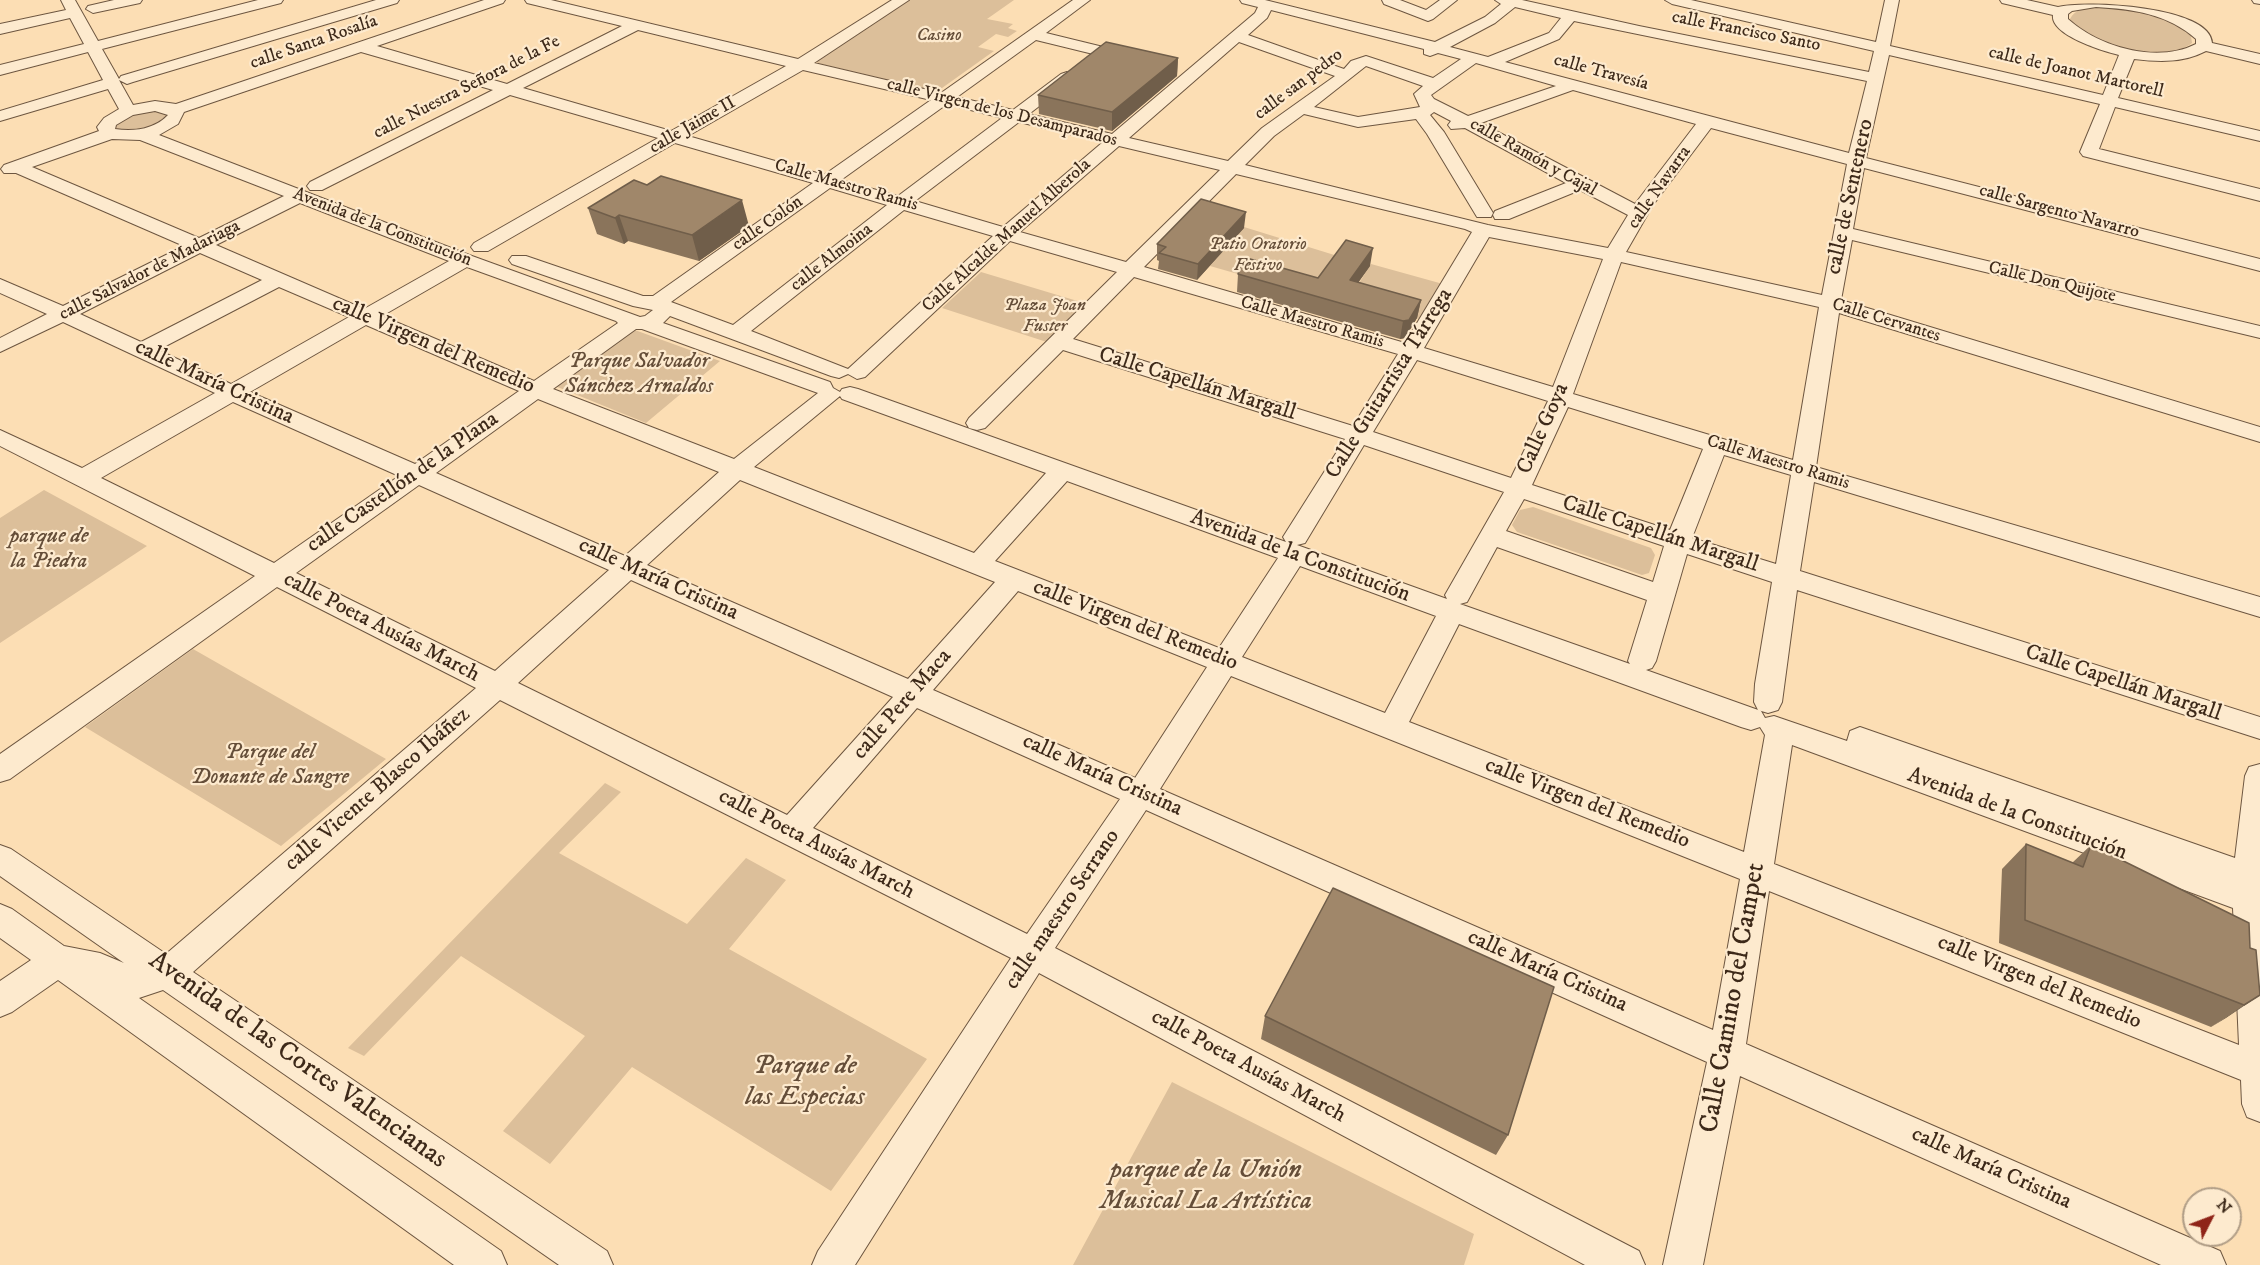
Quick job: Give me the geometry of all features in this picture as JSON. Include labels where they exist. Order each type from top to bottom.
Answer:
[{"type":"street","points":[[128,111],[120,81],[102,44],[90,5],[135,0]]},
{"type":"street","points":[[0,70],[276,0]]},
{"type":"street","points":[[0,116],[392,0]]},
{"type":"street","name":"calle Santa Rosalía","points":[[175,110],[498,0]]},
{"type":"street","name":"calle Virgen de los Desamparados","points":[[532,0],[1017,114],[1232,168],[1489,223]]},
{"type":"street","points":[[872,0],[898,3]]},
{"type":"street","name":"calle Colón","points":[[643,313],[1083,0]]},
{"type":"street","points":[[1401,38],[1450,0]]},
{"type":"street","name":"calle de Joanot Martorell","points":[[1672,0],[2260,136]]},
{"type":"street","name":"calle de Sentenero","points":[[1768,715],[1769,684],[1830,303],[1857,160],[1877,78],[1892,0]]},
{"type":"street","points":[[2007,0],[2061,12],[2074,6],[2096,3],[2139,4],[2195,29],[2204,38],[2204,46],[2197,52],[2185,55],[2169,56],[2128,52],[2083,38],[2068,29],[2060,20],[2061,12]]},
{"type":"street","points":[[1394,71],[1490,20],[1510,1]]},
{"type":"street","name":"calle Francisco Santo","points":[[1510,1],[1570,16],[1877,78]]},
{"type":"street","points":[[1385,2],[1428,16]]},
{"type":"street","name":"calle Jaime II","points":[[82,478],[366,317],[801,64],[898,3]]},
{"type":"street","name":"calle Travesía","points":[[1260,5],[1401,38],[1707,122],[1857,160]]},
{"type":"street","name":"Calle Alcalde Manuel Alberola","points":[[844,383],[1007,233],[1236,36],[1260,5]]},
{"type":"street","points":[[0,29],[72,6],[102,44]]},
{"type":"street","points":[[1335,22],[1356,13]]},
{"type":"street","points":[[1570,16],[1554,36],[1482,60],[1422,94],[1424,108],[1435,132],[1489,223],[1579,184]]},
{"type":"street","name":"calle Nuestra Señora de la Fe","points":[[308,191],[636,25]]},
{"type":"street","points":[[1033,36],[1147,63]]},
{"type":"street","points":[[1236,36],[1347,75]]},
{"type":"street","points":[[2204,46],[2260,59]]},
{"type":"street","name":"Calle Maestro Ramis","points":[[362,47],[1411,351],[1559,398],[2260,607]]},
{"type":"street","name":"calle Almoina","points":[[735,334],[1017,114],[1102,52]]},
{"type":"street","points":[[2128,52],[2089,152],[2260,195]]},
{"type":"street","name":"calle san pedro","points":[[977,423],[1268,132],[1347,75],[1357,64],[1366,61],[1394,71]]},
{"type":"street","points":[[1170,68],[1192,73]]},
{"type":"street","points":[[1394,71],[1437,85]]},
{"type":"street","points":[[120,81],[146,107]]},
{"type":"street","points":[[1435,132],[1544,97],[1571,85]]},
{"type":"street","points":[[8,169],[111,133],[141,134],[164,127],[175,118],[175,110],[164,106],[128,111],[109,123],[106,128],[111,133]]},
{"type":"street","points":[[1299,108],[1358,122],[1424,108]]},
{"type":"street","name":"calle Ramón y Cajal","points":[[1424,108],[1468,122],[1579,184],[1639,213]]},
{"type":"street","name":"calle Navarra","points":[[1614,255],[1639,213],[1707,122]]},
{"type":"street","name":"Avenida de la Constitución","points":[[164,127],[308,191]]},
{"type":"street","name":"Avenida de la Constitución","points":[[141,134],[308,191],[473,254],[844,383],[977,423],[1295,545],[2254,890]]},
{"type":"street","name":"calle Sargento Navarro","points":[[1857,160],[2260,265]]},
{"type":"street","name":"calle Virgen del Remedio","points":[[8,169],[198,245],[535,390],[738,468],[2258,1070]]},
{"type":"street","name":"calle Salvador de Madariaga","points":[[0,346],[308,191]]},
{"type":"street","name":"Calle Cervantes","points":[[1489,223],[1614,255],[1830,303],[2260,435]]},
{"type":"street","name":"Calle Guitarrista Tárrega","points":[[1295,545],[1358,435],[1489,223]]},
{"type":"street","name":"Calle Don Quijote","points":[[1845,233],[2260,332]]},
{"type":"street","name":"Calle Goya","points":[[1392,727],[1490,535],[1518,488],[1554,414],[1614,255]]},
{"type":"street","points":[[142,350],[279,279]]},
{"type":"street","name":"calle María Cristina","points":[[0,285],[233,393],[2206,1265]]},
{"type":"street","name":"Avenida de la Constitución","points":[[643,313],[735,334],[844,383],[1061,472],[1295,545]]},
{"type":"street","name":"calle Castellón de la Plana","points":[[0,770],[643,313]]},
{"type":"street","name":"Calle Capellán Margall","points":[[1060,342],[1358,435],[1678,542],[2260,728]]},
{"type":"street","name":"calle Vicente Blasco Ibáñez","points":[[169,972],[497,686],[738,468],[844,383]]},
{"type":"street","name":"calle Poeta Ausías March","points":[[0,437],[1033,953],[1625,1265]]},
{"type":"street","points":[[1642,661],[1678,542],[1716,445]]},
{"type":"street","points":[[978,564],[1061,472]]},
{"type":"street","points":[[1490,535],[1661,595]]},
{"type":"street","name":"calle maestro Serrano","points":[[832,1265],[1033,953],[1141,793],[1295,545]]},
{"type":"street","name":"calle Pere Maca","points":[[791,832],[1014,578]]},
{"type":"street","name":"Avenida de la Constitución","points":[[1455,603],[1642,661],[1768,715]]},
{"type":"street","name":"Calle Camino del Campet","points":[[1683,1265],[1727,1052],[1757,871],[1768,715]]},
{"type":"street","points":[[2260,776],[2254,890],[2260,1104]]},
{"type":"street","name":"Avenida de las Cortes Valencianas","points":[[0,859],[169,972],[593,1265]]},
{"type":"street","points":[[0,919],[487,1265]]},
{"type":"street","points":[[0,1001],[59,960],[100,968],[135,984],[169,972]]},
{"type":"green space","name":"Casino","points":[[908,0],[1014,0],[987,19],[1013,24],[1008,28],[1017,31],[1008,37],[996,34],[978,47],[994,51],[942,88],[931,90],[817,63],[816,59]]},
{"type":"green space","points":[[2094,7],[2120,8],[2158,16],[2181,28],[2191,36],[2192,43],[2180,49],[2165,52],[2147,52],[2109,44],[2079,29],[2070,19],[2077,11]]},
{"type":"green space","points":[[150,109],[172,115],[152,129],[119,131],[115,129],[116,121]]},
{"type":"green space","name":"Patio Oratorio Festivo","points":[[1244,227],[1344,258],[1315,296],[1210,266]]},
{"type":"green space","points":[[1371,264],[1443,284],[1419,319],[1349,299]]},
{"type":"green space","name":"Plaza Joan Fuster","points":[[981,272],[1094,306],[1056,345],[942,308]]},
{"type":"green space","name":"Parque Salvador Sánchez Arnaldos","points":[[632,329],[720,361],[646,423],[555,386]]},
{"type":"green space","name":"parque de la Piedra","points":[[44,490],[147,546],[0,643],[0,518]]},
{"type":"green space","points":[[1533,507],[1651,548],[1655,555],[1649,573],[1642,575],[1517,532],[1512,525],[1520,510]]},
{"type":"green space","name":"Parque del Donante de Sangre","points":[[193,649],[386,759],[281,846],[85,727]]},
{"type":"green space","name":"Parque de las Especias","points":[[605,783],[621,792],[559,853],[687,924],[746,858],[786,880],[729,949],[927,1059],[831,1191],[632,1067],[550,1164],[503,1131],[585,1036],[461,956],[364,1056],[348,1048]]},
{"type":"green space","name":"parque de la Unión Musical La Artística","points":[[1172,1082],[1474,1234],[1464,1265],[1073,1265]]},
{"type":"building","points":[[1106,42],[1178,58],[1112,112],[1038,95]]},
{"type":"building","points":[[661,176],[742,200],[692,235],[619,215],[615,218],[588,208],[634,180],[647,185]]},
{"type":"building","points":[[1201,199],[1246,212],[1198,264],[1159,253],[1166,247],[1157,244]]},
{"type":"building","points":[[1346,240],[1373,248],[1350,280],[1421,300],[1409,320],[1403,321],[1238,274],[1243,257],[1318,278]]},
{"type":"building","points":[[2026,844],[2083,867],[2091,845],[2249,923],[2250,948],[2256,950],[2260,995],[2244,1005],[2025,920]]},
{"type":"building","points":[[1333,888],[1554,987],[1508,1135],[1265,1016]]}]
